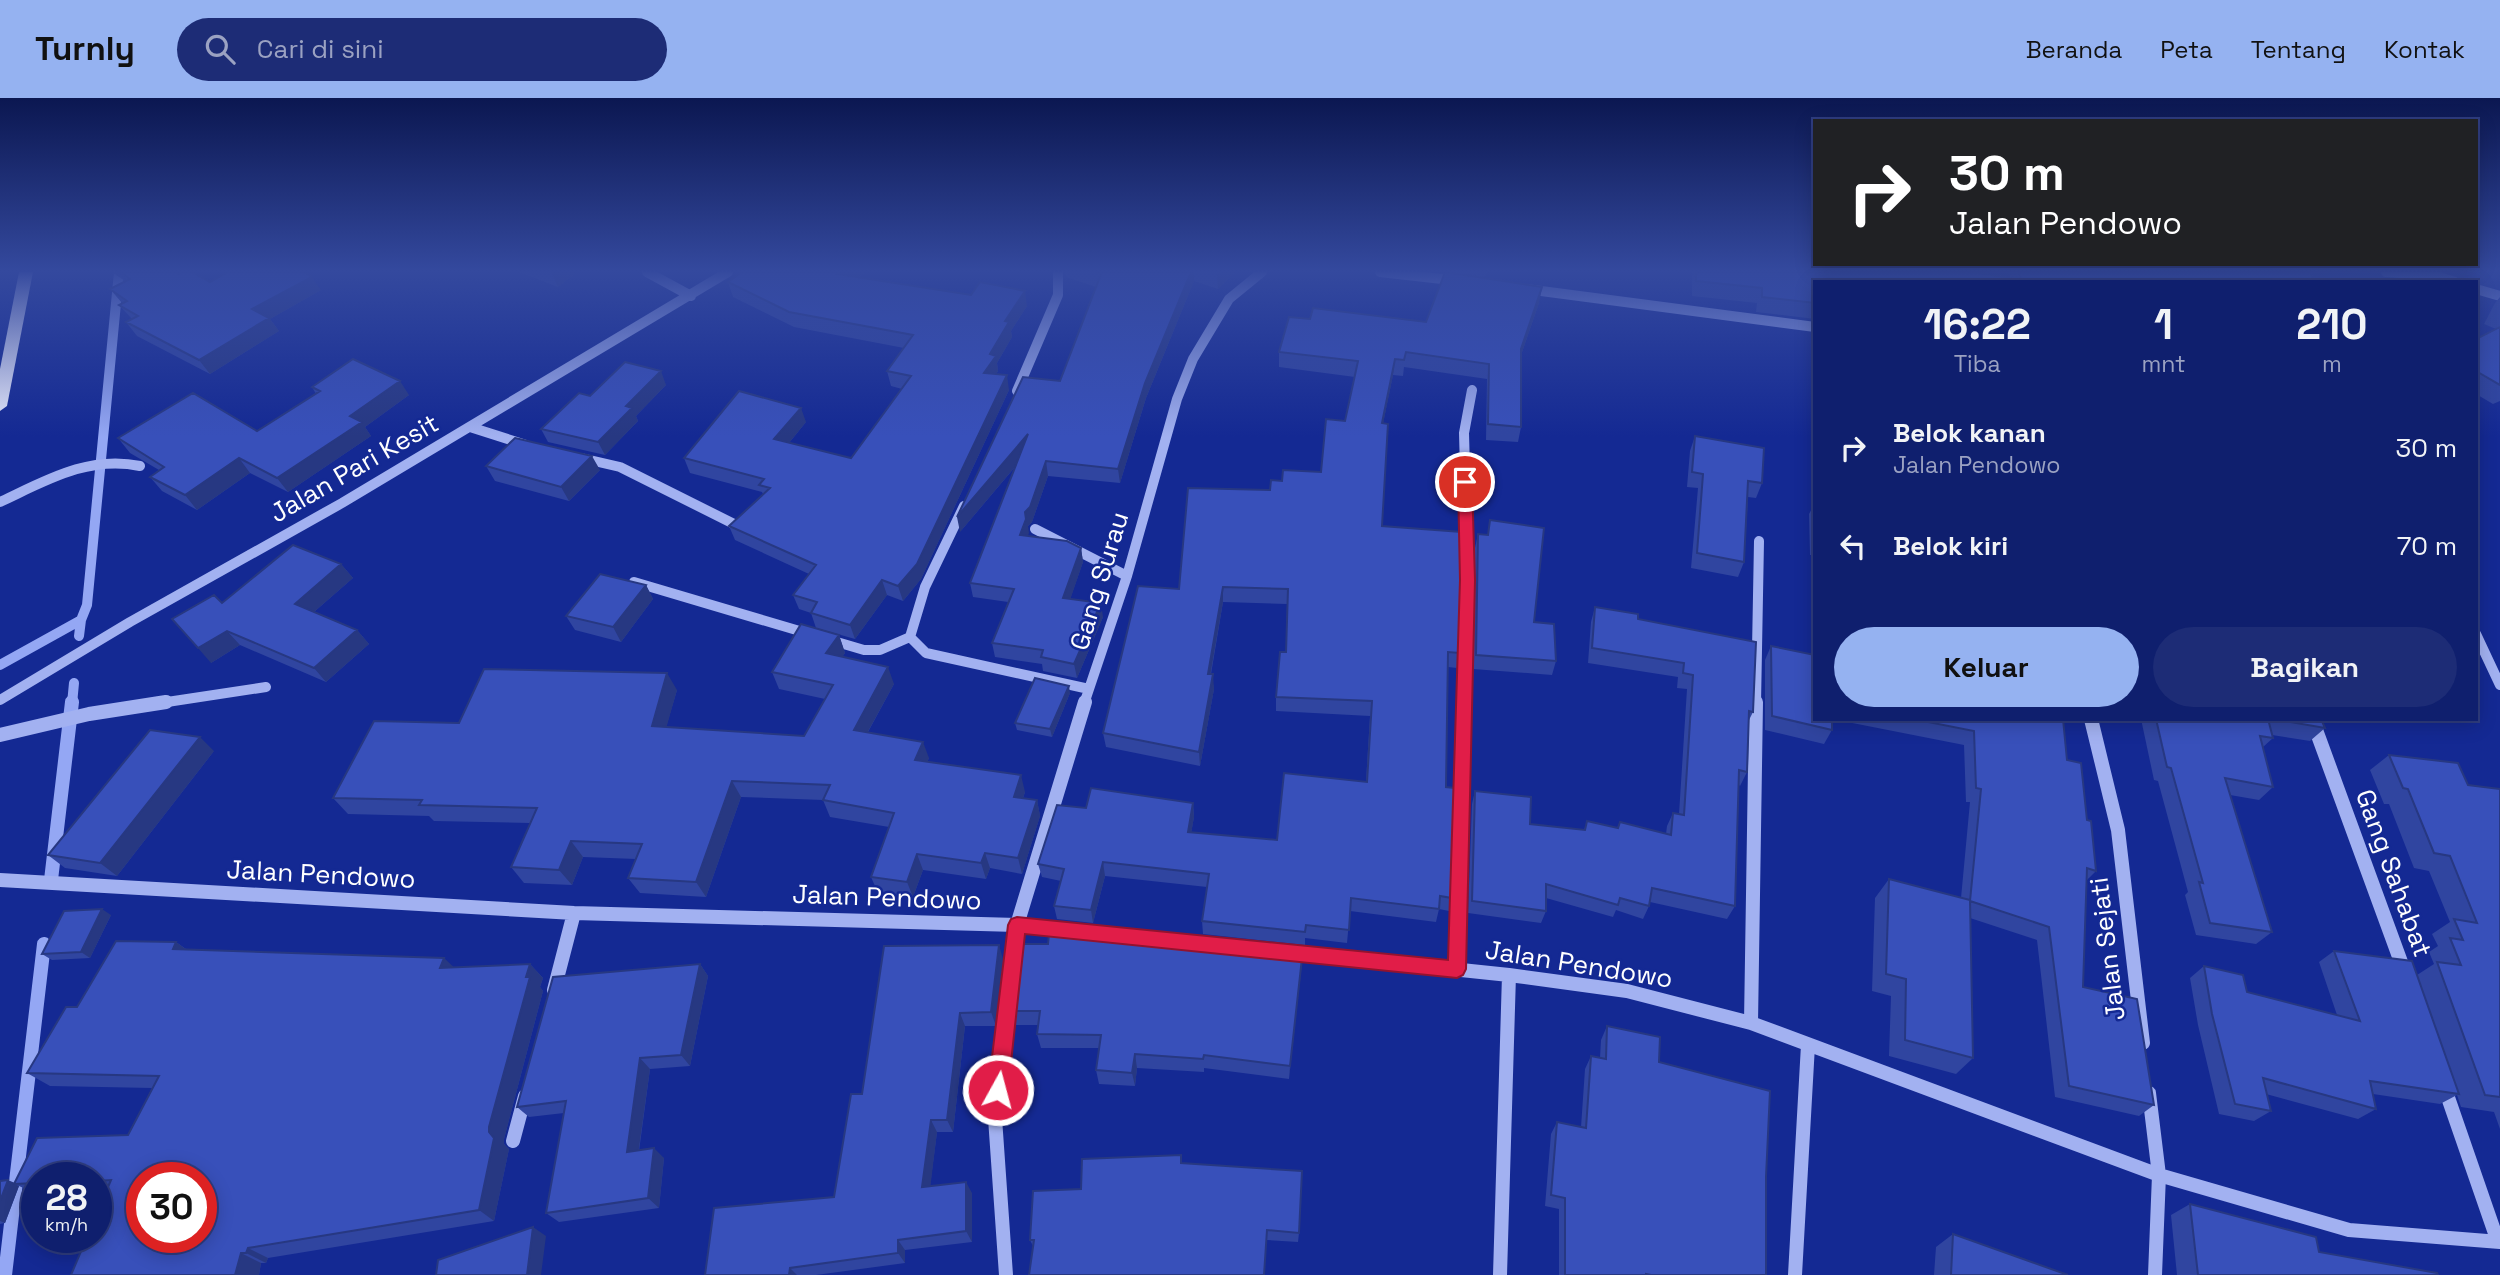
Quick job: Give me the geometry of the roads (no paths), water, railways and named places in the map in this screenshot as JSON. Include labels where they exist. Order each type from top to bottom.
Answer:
[{"type":"main road","points":[[0,406],[15,327]]},
{"type":"street","name":"Jalan Pari Kesit","points":[[0,700],[639,327]]},
{"type":"street","points":[[1011,404],[1046,327]]},
{"type":"street","name":"Gang Surau","points":[[1017,925],[1089,689],[1127,576],[1177,399],[1193,359],[1212,327]]},
{"type":"street","points":[[1457,969],[1468,580],[1464,433],[1472,390]]},
{"type":"street","points":[[470,427],[533,447]]},
{"type":"street","points":[[570,456],[620,467],[734,524]]},
{"type":"street","points":[[0,502],[79,467],[123,460],[140,466]]},
{"type":"street","points":[[909,637],[911,622],[921,598],[972,489]]},
{"type":"street","points":[[1035,529],[1127,576]]},
{"type":"street","points":[[1751,1023],[1759,541]]},
{"type":"street","points":[[634,582],[864,650],[880,650],[909,637]]},
{"type":"street","points":[[909,637],[926,653],[1089,689]]},
{"type":"street","points":[[2478,638],[2500,685]]},
{"type":"street","points":[[0,736],[27,727],[89,714],[266,687]]},
{"type":"street","name":"Jalan Sejati","points":[[2091,721],[2118,830],[2159,1175]]},
{"type":"street","name":"Gang Sahabat","points":[[2313,721],[2408,981]]},
{"type":"street","name":"Jalan Pendowo","points":[[0,880],[574,913],[1017,925],[1223,946]]},
{"type":"street","points":[[549,1007],[574,913]]},
{"type":"street","points":[[1005,1275],[995,1118],[1017,925]]},
{"type":"street","name":"Jalan Pendowo","points":[[1278,951],[1457,969],[1627,991],[1751,1023],[2159,1175],[2349,1230],[2499,1242]]},
{"type":"street","points":[[1500,1275],[1509,975]]},
{"type":"street","points":[[1795,1275],[1808,1045]]},
{"type":"street","points":[[2440,1072],[2499,1242]]},
{"type":"street","points":[[513,1141],[528,1087]]},
{"type":"street","points":[[2155,1275],[2159,1175]]},
{"type":"waterway","points":[[81,620],[87,605],[114,327]]},
{"type":"waterway","points":[[0,665],[81,620]]},
{"type":"waterway","points":[[79,636],[81,620]]},
{"type":"waterway","points":[[72,704],[74,683]]},
{"type":"waterway","points":[[51,880],[72,702]]},
{"type":"waterway","points":[[5,1275],[44,944]]}]
